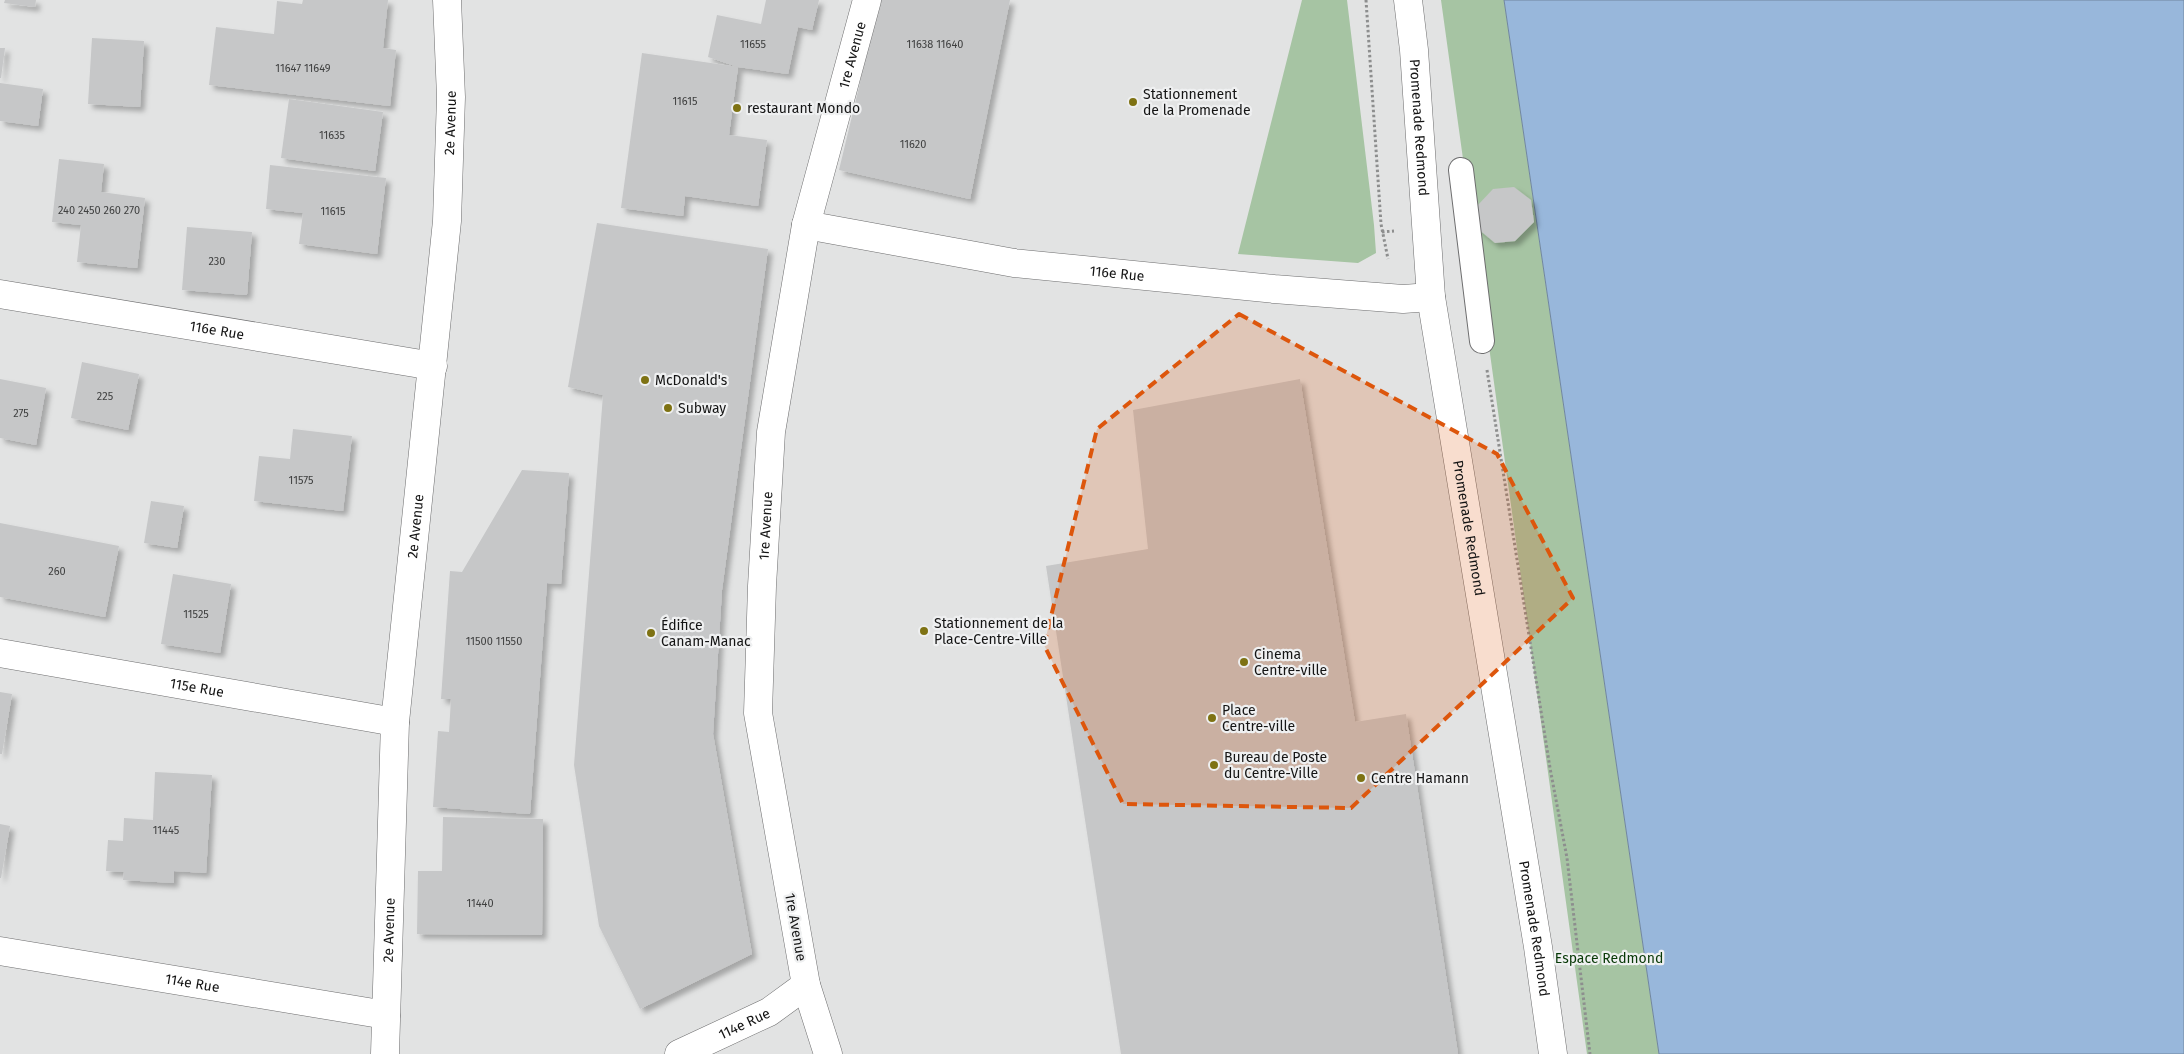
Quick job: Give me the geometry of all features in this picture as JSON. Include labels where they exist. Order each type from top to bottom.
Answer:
[{"type":"street","name":"2e Avenue","points":[[385,1054],[395,722],[447,221],[451,97],[447,0]]},
{"type":"street","name":"1re Avenue","points":[[828,1054],[806,984],[758,713],[762,586],[771,432],[806,225],[867,0]]},
{"type":"street","name":"Promenade Redmond","points":[[1408,0],[1414,50],[1431,297],[1538,947],[1553,1054]]},
{"type":"street","points":[[1461,170],[1482,341]]},
{"type":"street","name":"116e Rue","points":[[806,225],[1014,263],[1274,289],[1403,298],[1431,297]]},
{"type":"street","name":"116e Rue","points":[[0,294],[433,366]]},
{"type":"street","name":"115e Rue","points":[[0,654],[395,722]]},
{"type":"street","name":"114e Rue","points":[[0,951],[386,1015]]},
{"type":"street","name":"114e Rue","points":[[679,1054],[769,1012],[806,984]]},
{"type":"path","points":[[1366,0],[1381,224],[1388,259]]},
{"type":"path","points":[[1482,341],[1550,768],[1567,858],[1590,1054]]},
{"type":"highlighted area","points":[[1239,314],[1497,454],[1573,598],[1351,808],[1123,804],[1044,645],[1097,429]]},
{"type":"green space","points":[[1302,0],[1347,0],[1376,253],[1358,263],[1238,254]]},
{"type":"green space","name":"Espace Redmond","points":[[1441,0],[1504,0],[1659,1054],[1587,1054]]},
{"type":"water","points":[[1504,0],[2184,0],[2184,1054],[1659,1054]]},
{"type":"building","points":[[5,0],[36,0],[35,7],[4,3]]},
{"type":"building","points":[[303,0],[388,0],[383,48],[396,50],[390,106],[209,85],[216,27],[274,34],[277,1],[302,4]]},
{"type":"building","points":[[766,0],[819,0],[812,30],[798,27],[788,74],[738,67],[708,57],[717,15],[761,24]]},
{"type":"building","points":[[876,0],[1010,0],[970,199],[839,170],[859,87]]},
{"type":"building","points":[[92,38],[144,41],[140,107],[88,104]]},
{"type":"building","points":[[0,48],[5,48],[1,78],[0,78]]},
{"type":"building","points":[[642,53],[738,67],[729,135],[767,140],[758,206],[685,196],[683,216],[621,208]]},
{"type":"building","points":[[0,83],[43,89],[38,126],[0,121]]},
{"type":"building","points":[[289,99],[383,112],[375,171],[281,158]]},
{"type":"building","points":[[59,159],[104,164],[101,192],[145,198],[137,268],[77,262],[81,225],[52,222]]},
{"type":"building","points":[[270,165],[386,178],[377,254],[299,244],[303,213],[266,209]]},
{"type":"building","points":[[1514,187],[1531,200],[1534,222],[1515,241],[1495,243],[1477,228],[1477,206],[1493,189]]},
{"type":"building","name":"Édifice Canam-Manac","points":[[597,223],[768,249],[722,590],[713,734],[752,954],[640,1009],[599,926],[574,765],[603,395],[568,387]]},
{"type":"building","points":[[187,227],[252,232],[247,295],[182,290]]},
{"type":"building","points":[[82,362],[139,374],[128,430],[71,418]]},
{"type":"building","points":[[0,379],[46,388],[36,445],[0,438]]},
{"type":"building","name":"Place Centre-ville","points":[[1300,379],[1355,722],[1406,714],[1458,1054],[1121,1054],[1046,566],[1148,549],[1133,410]]},
{"type":"building","points":[[293,429],[352,436],[343,511],[254,501],[259,456],[290,459]]},
{"type":"building","points":[[522,470],[569,473],[561,584],[547,583],[530,814],[433,807],[438,731],[449,732],[451,699],[441,699],[450,571],[462,572]]},
{"type":"building","points":[[151,501],[184,506],[177,548],[144,543]]},
{"type":"building","points":[[0,523],[119,546],[105,617],[0,597]]},
{"type":"building","points":[[173,574],[231,584],[220,653],[161,644]]},
{"type":"building","points":[[0,692],[12,694],[2,754],[0,754]]},
{"type":"building","points":[[155,772],[212,775],[206,873],[174,871],[174,883],[123,880],[124,872],[106,871],[108,840],[123,841],[124,818],[153,820]]},
{"type":"building","points":[[443,817],[543,819],[542,935],[417,934],[418,871],[442,871]]},
{"type":"building","points":[[0,824],[10,826],[1,878],[0,878]]},
{"type":"place","name":"Stationnement de la Promenade","points":[[1133,102]]},
{"type":"place","name":"restaurant Mondo","points":[[737,108]]},
{"type":"place","name":"McDonald's","points":[[645,380]]},
{"type":"place","name":"Subway","points":[[668,408]]},
{"type":"place","name":"Stationnement de la Place-Centre-Ville","points":[[924,631]]},
{"type":"place","name":"Édifice Canam-Manac","points":[[651,633]]},
{"type":"place","name":"Cinema Centre-ville","points":[[1244,662]]},
{"type":"place","name":"Place Centre-ville","points":[[1212,718]]},
{"type":"place","name":"Bureau de Poste du Centre-Ville","points":[[1214,765]]},
{"type":"place","name":"Centre Hamann","points":[[1361,778]]}]
